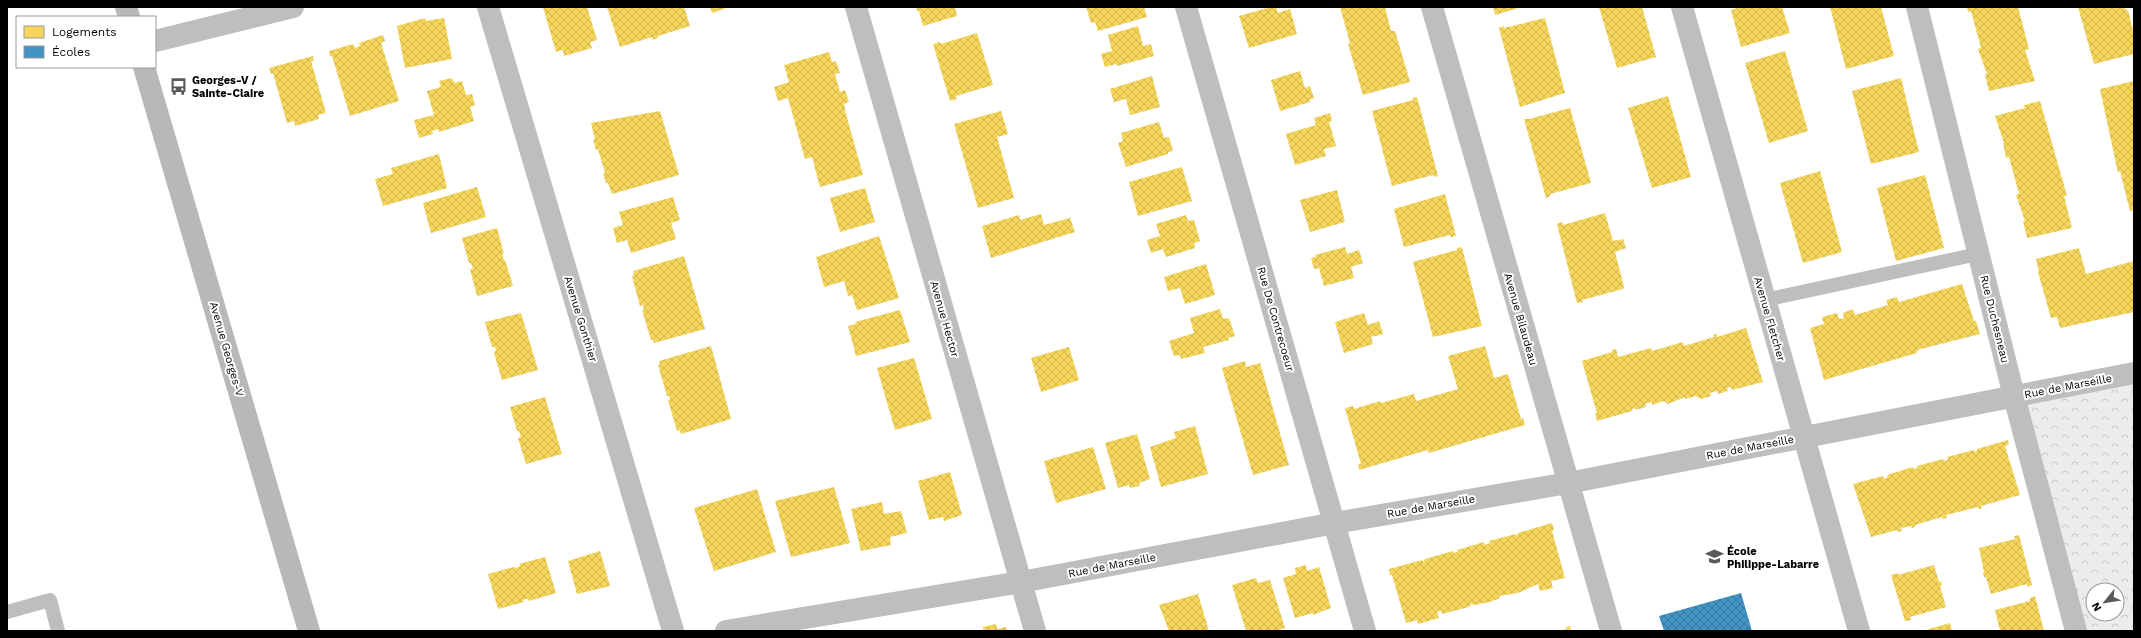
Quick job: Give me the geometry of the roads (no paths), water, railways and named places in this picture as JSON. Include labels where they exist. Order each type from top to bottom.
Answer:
[{"type":"street","points":[[156,41],[293,7]]},
{"type":"street","name":"Avenue Gonthier","points":[[488,7],[673,631]]},
{"type":"street","name":"Avenue Hector","points":[[856,7],[1035,631]]},
{"type":"street","name":"Rue De Contrecoeur","points":[[1186,7],[1365,631]]},
{"type":"street","name":"Avenue Bilaudeau","points":[[1432,7],[1611,631]]},
{"type":"street","name":"Avenue Fletcher","points":[[1682,7],[1859,631]]},
{"type":"street","name":"Rue Duchesneau","points":[[1917,7],[2014,396],[2076,631]]},
{"type":"street","name":"Avenue Georges-V","points":[[144,68],[309,631]]},
{"type":"street","name":"Rue de Marseille","points":[[726,631],[1020,582],[1334,523],[1568,483],[2134,373]]},
{"type":"lane","points":[[1765,300],[1978,254]]},
{"type":"lane","points":[[7,612],[50,600],[58,631]]},
{"type":"place","name":"Georges-V / Sainte-Claire","points":[[179,86]]},
{"type":"place","name":"École Philippe-Labarre","points":[[1714,557]]}]
